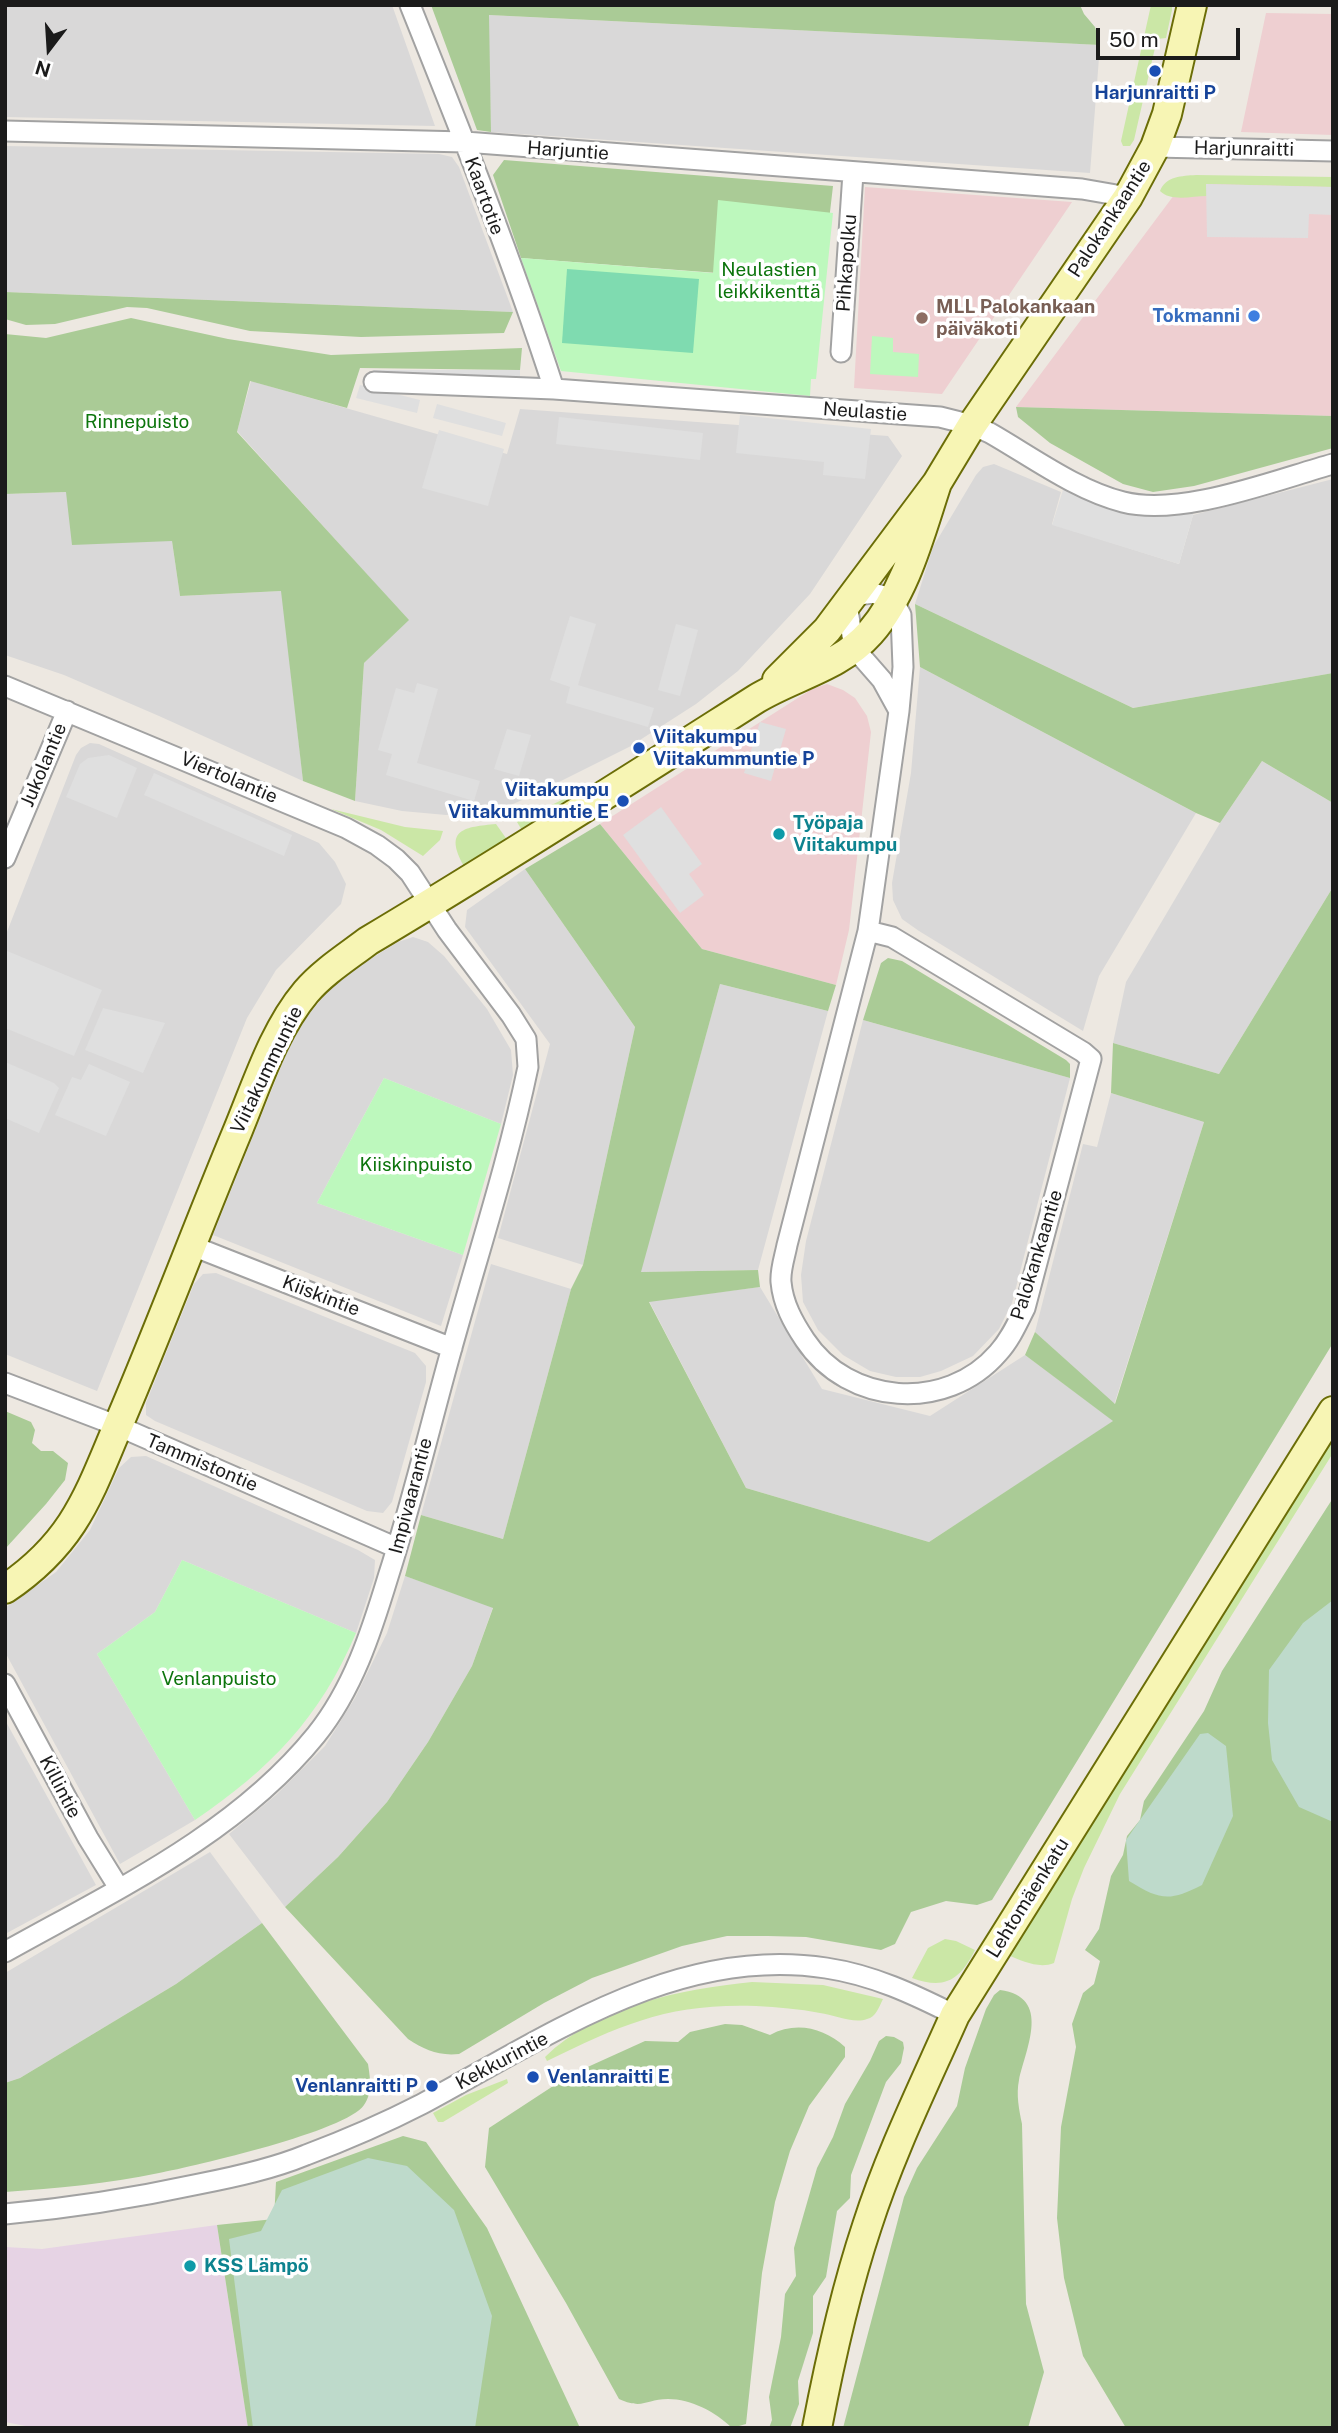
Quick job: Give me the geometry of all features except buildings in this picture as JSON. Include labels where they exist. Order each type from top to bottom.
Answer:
[{"type":"street","name":"Kaartotie","points":[[410,5],[464,142],[554,389]]},
{"type":"street","name":"Palokankaantie","points":[[850,600],[937,483],[972,425],[1128,197],[1155,147],[1167,114],[1192,5]]},
{"type":"street","name":"Harjuntie","points":[[5,131],[464,142],[1082,189],[1128,197]]},
{"type":"street","name":"Harjunraitti","points":[[1155,147],[1333,151]]},
{"type":"street","name":"Pihkapolku","points":[[841,352],[853,173]]},
{"type":"street","name":"Neulastie","points":[[374,382],[554,389],[940,417],[972,425],[1095,492],[1123,502],[1147,505],[1177,505],[1212,498],[1333,464]]},
{"type":"street","name":"Palokankaantie","points":[[867,931],[892,937],[1091,1059],[1025,1308],[1014,1330],[997,1354],[973,1374],[946,1388],[920,1394],[894,1394],[873,1390],[846,1379],[825,1365],[795,1325],[786,1306],[780,1279],[867,931],[899,711],[903,640],[901,615],[894,601],[937,483]]},
{"type":"street","points":[[894,601],[872,593],[850,600],[854,648],[882,680],[899,711]]},
{"type":"street","name":"Viitakummuntie","points":[[760,697],[827,630],[850,600]]},
{"type":"street","name":"Viitakummuntie","points":[[5,1588],[28,1573],[51,1551],[86,1501],[270,1055],[293,1010],[314,984],[349,955],[429,903],[760,697],[833,662],[869,634],[894,601]]},
{"type":"street","name":"Viertolantie","points":[[5,686],[346,828],[396,859],[410,873],[429,903]]},
{"type":"street","name":"Jukolantie","points":[[5,858],[67,711]]},
{"type":"street","name":"Impivaarantie","points":[[5,1952],[211,1832],[264,1789],[316,1735],[347,1687],[360,1660],[397,1548],[528,1067],[526,1039],[429,903]]},
{"type":"street","name":"Kiiskintie","points":[[190,1245],[452,1348]]},
{"type":"street","name":"Tammistontie","points":[[5,1384],[118,1426],[397,1548]]},
{"type":"street","name":"Lehtomäenkatu","points":[[817,2428],[844,2304],[867,2225],[909,2118],[955,2015],[1333,1411]]},
{"type":"street","name":"Killintie","points":[[5,1684],[88,1839],[118,1888]]},
{"type":"street","name":"Kekkurintie","points":[[5,2214],[76,2207],[142,2196],[234,2177],[302,2157],[360,2134],[419,2105],[614,2001],[670,1980],[708,1972],[753,1966],[824,1968],[886,1982],[955,2015]]},
{"type":"shaded area","points":[[5,5],[392,5],[435,126],[5,117]]},
{"type":"shaded area","points":[[1266,13],[1333,14],[1333,135],[1241,132]]},
{"type":"shaded area","points":[[488,15],[1100,45],[1090,173],[491,132]]},
{"type":"shaded area","points":[[5,146],[439,154],[452,157],[459,167],[513,312],[5,292]]},
{"type":"shaded area","points":[[1186,179],[1333,181],[1333,416],[1016,407]]},
{"type":"shaded area","points":[[1206,184],[1333,187],[1333,239],[1332,215],[1309,214],[1308,238],[1207,237]]},
{"type":"shaded area","points":[[865,187],[1072,202],[942,394],[854,388]]},
{"type":"shaded area","points":[[373,370],[520,370],[520,387],[374,382]]},
{"type":"shaded area","points":[[251,381],[507,454],[520,409],[888,436],[902,456],[810,594],[738,671],[696,704],[629,747],[506,807],[446,815],[402,811],[355,801],[364,663],[408,620],[237,431]]},
{"type":"shaded area","points":[[360,385],[420,400],[417,413],[356,398]]},
{"type":"shaded area","points":[[437,404],[506,423],[502,436],[433,418]]},
{"type":"shaded area","points":[[740,415],[871,429],[865,479],[823,475],[824,462],[736,453]]},
{"type":"shaded area","points":[[559,417],[703,433],[700,460],[556,444]]},
{"type":"shaded area","points":[[439,430],[504,449],[488,506],[422,488]]},
{"type":"shaded area","points":[[994,464],[1061,492],[1052,524],[1179,564],[1193,515],[1333,479],[1333,673],[1133,708],[915,604],[933,547],[976,475],[983,467]]},
{"type":"shaded area","points":[[1067,477],[1095,492],[1197,501],[1179,564],[1052,525]]},
{"type":"shaded area","points":[[67,492],[172,541],[180,596],[282,591],[303,781],[64,675],[5,655],[5,494]]},
{"type":"shaded area","points":[[570,616],[596,624],[578,685],[654,708],[648,727],[566,703],[570,687],[550,680]]},
{"type":"shaded area","points":[[676,624],[698,630],[680,696],[658,690]]},
{"type":"shaded area","points":[[920,667],[1196,813],[1099,976],[1083,1031],[919,931],[902,919],[893,900],[892,883],[911,773]]},
{"type":"shaded area","points":[[417,683],[438,689],[417,763],[480,781],[474,801],[386,775],[392,754],[378,750],[396,688],[414,693]]},
{"type":"shaded area","points":[[827,684],[855,698],[867,716],[871,732],[849,930],[836,985],[702,949],[600,824],[812,689]]},
{"type":"shaded area","points":[[760,722],[786,729],[771,781],[744,773]]},
{"type":"shaded area","points":[[507,729],[531,735],[519,776],[494,769]]},
{"type":"shaded area","points":[[90,743],[99,744],[319,843],[335,862],[346,884],[341,904],[276,970],[247,1018],[97,1391],[5,1354],[5,937],[76,755]]},
{"type":"shaded area","points":[[109,755],[137,768],[117,818],[66,797],[80,764],[88,758]]},
{"type":"shaded area","points":[[1262,761],[1333,803],[1333,887],[1219,1074],[1113,1043],[1126,982],[1220,823]]},
{"type":"shaded area","points":[[154,773],[292,835],[284,856],[144,795]]},
{"type":"shaded area","points":[[661,807],[702,864],[689,874],[704,895],[680,913],[623,835]]},
{"type":"shaded area","points":[[525,869],[635,1027],[583,1265],[498,1238],[550,1044],[465,927],[467,910]]},
{"type":"shaded area","points":[[413,937],[428,942],[444,956],[487,1009],[511,1050],[513,1075],[501,1124],[384,1078],[317,1203],[463,1255],[441,1326],[213,1235],[287,1052],[305,1019],[329,990],[359,966],[398,942]]},
{"type":"shaded area","points":[[7,951],[102,990],[74,1056],[5,1028]]},
{"type":"shaded area","points":[[720,984],[828,1011],[758,1270],[640,1272]]},
{"type":"shaded area","points":[[103,1008],[165,1023],[143,1073],[85,1050]]},
{"type":"shaded area","points":[[863,1020],[1070,1078],[1012,1303],[999,1329],[973,1356],[941,1371],[920,1377],[896,1377],[870,1371],[843,1355],[818,1330],[803,1302],[801,1275],[806,1241]]},
{"type":"shaded area","points":[[5,1062],[54,1083],[59,1088],[39,1133],[5,1118]]},
{"type":"shaded area","points":[[89,1064],[130,1082],[106,1136],[55,1115],[72,1077],[81,1080]]},
{"type":"shaded area","points":[[1111,1093],[1204,1122],[1114,1405],[1035,1332],[1083,1144],[1097,1147]]},
{"type":"shaded area","points":[[491,1264],[571,1289],[503,1539],[421,1515]]},
{"type":"shaded area","points":[[216,1273],[415,1353],[426,1366],[426,1382],[392,1502],[383,1513],[367,1511],[146,1415],[146,1403],[194,1284],[203,1274]]},
{"type":"shaded area","points":[[760,1287],[822,1389],[930,1416],[1025,1355],[1114,1421],[929,1542],[746,1488],[649,1301]]},
{"type":"shaded area","points":[[146,1456],[358,1550],[375,1560],[374,1578],[356,1633],[182,1560],[155,1612],[97,1654],[195,1820],[120,1864],[5,1652],[5,1608],[56,1572],[90,1530],[119,1468],[131,1457]]},
{"type":"shaded area","points":[[405,1576],[493,1607],[472,1666],[428,1742],[387,1802],[338,1857],[285,1907],[229,1834],[276,1795],[325,1746],[355,1698],[387,1633]]},
{"type":"shaded area","points":[[5,1720],[96,1885],[5,1934]]},
{"type":"shaded area","points":[[210,1852],[262,1923],[176,1984],[20,2078],[5,2083],[5,1973]]},
{"type":"shaded area","points":[[217,2225],[248,2428],[36,2428],[5,2422],[5,2247],[42,2249]]},
{"type":"green space","points":[[431,5],[1080,5],[1095,27],[1100,45],[489,15],[491,132],[477,130]]},
{"type":"green space","points":[[1151,5],[1172,5],[1172,10],[1166,38],[1157,39],[1134,140],[1130,146],[1123,146],[1121,141]]},
{"type":"green space","points":[[504,160],[833,186],[822,281],[521,258],[493,175]]},
{"type":"green space","points":[[1196,175],[1333,177],[1333,187],[1207,184],[1207,196],[1182,198],[1160,191],[1170,180]]},
{"type":"green space","name":"Neulastien leikkikenttä","points":[[718,200],[833,213],[816,379],[811,379],[810,396],[561,371],[521,258],[713,273]]},
{"type":"green space","points":[[567,269],[699,279],[693,353],[562,343]]},
{"type":"green space","points":[[5,292],[513,312],[504,333],[361,337],[250,331],[147,308],[127,307],[55,324],[26,325],[5,319]]},
{"type":"green space","name":"Rinnepuisto","points":[[131,318],[228,339],[331,355],[522,348],[520,370],[360,368],[347,408],[250,381],[237,432],[409,620],[364,663],[355,801],[303,781],[281,591],[180,596],[172,541],[72,545],[66,492],[5,494],[5,334],[46,338]]},
{"type":"green space","points":[[872,336],[893,338],[893,352],[919,354],[918,377],[870,374]]},
{"type":"green space","points":[[1016,407],[1333,416],[1333,448],[1194,486],[1153,492],[1123,484],[1050,443],[1018,417]]},
{"type":"green space","points":[[915,604],[1133,708],[1333,673],[1333,803],[1262,761],[1220,823],[1196,813],[920,667]]},
{"type":"green space","points":[[629,762],[631,767],[523,832],[517,822],[584,789]]},
{"type":"green space","points":[[331,809],[405,827],[443,831],[440,840],[423,856],[381,830]]},
{"type":"green space","points":[[496,824],[508,841],[464,866],[458,854],[457,837],[467,829]]},
{"type":"green space","points":[[600,824],[702,949],[836,985],[828,1011],[720,984],[641,1272],[758,1270],[760,1287],[649,1302],[746,1488],[929,1542],[1113,1421],[1025,1355],[1035,1332],[1115,1404],[1204,1122],[1111,1093],[1113,1043],[1219,1074],[1333,887],[1333,1343],[992,1900],[977,1905],[946,1901],[911,1912],[895,1944],[881,1950],[806,1937],[768,1936],[727,1936],[682,1946],[592,1978],[544,2003],[459,2054],[445,2054],[426,2049],[408,2039],[285,1907],[338,1857],[387,1802],[428,1742],[472,1666],[493,1608],[405,1576],[421,1515],[503,1539],[571,1289],[583,1265],[635,1027],[525,869]]},
{"type":"green space","points":[[888,958],[902,961],[1066,1060],[1070,1064],[1070,1078],[863,1020],[881,963]]},
{"type":"green space","name":"Kiiskinpuisto","points":[[384,1078],[501,1124],[463,1255],[317,1203]]},
{"type":"green space","points":[[5,1411],[31,1422],[35,1430],[32,1443],[41,1451],[53,1451],[68,1463],[65,1480],[5,1549]]},
{"type":"green space","points":[[1333,1436],[1333,1453],[1120,1794],[1084,1868],[1072,1899],[1054,1963],[1037,1965],[1008,1955]]},
{"type":"green space","points":[[1333,1498],[1333,2428],[1126,2428],[1083,2356],[1064,2278],[1057,2218],[1061,2127],[1076,2047],[1072,2024],[1083,1993],[1094,1984],[1100,1961],[1085,1950],[1099,1929],[1111,1876],[1123,1855],[1127,1836],[1140,1820],[1144,1801],[1204,1711],[1222,1671]]},
{"type":"green space","name":"Venlanpuisto","points":[[182,1560],[356,1633],[326,1691],[290,1739],[247,1781],[195,1820],[97,1654],[155,1612]]},
{"type":"green space","points":[[1333,1600],[1333,1822],[1299,1807],[1272,1760],[1268,1723],[1269,1670],[1303,1623]]},
{"type":"green space","points":[[1208,1733],[1226,1746],[1233,1816],[1202,1885],[1173,1896],[1157,1895],[1129,1881],[1126,1840],[1200,1734]]},
{"type":"green space","points":[[262,1923],[368,2064],[370,2090],[364,2105],[352,2115],[330,2126],[204,2163],[121,2180],[5,2192],[5,2083],[20,2078],[176,1984]]},
{"type":"green space","points":[[945,1939],[975,1950],[963,1969],[950,1980],[942,1982],[912,1978],[928,1948]]},
{"type":"green space","points":[[752,1982],[823,1985],[883,1999],[873,2016],[862,2020],[796,2009],[756,2006],[697,2008],[672,2012],[599,2036],[547,2061],[545,2057],[566,2039],[589,2025],[641,2003],[669,1995]]},
{"type":"green space","points":[[1000,1990],[1016,1995],[1026,2003],[1031,2013],[1032,2026],[1019,2080],[1018,2097],[1022,2124],[1026,2304],[1044,2372],[1028,2428],[843,2428],[904,2197],[917,2168],[957,2106],[965,2068],[986,2009]]},
{"type":"green space","points":[[725,2024],[742,2025],[770,2035],[790,2028],[809,2029],[828,2035],[845,2047],[845,2057],[809,2106],[790,2151],[775,2202],[762,2273],[746,2424],[732,2428],[711,2412],[685,2401],[661,2399],[634,2404],[619,2399],[566,2303],[485,2167],[489,2128],[570,2075],[645,2041],[678,2042],[690,2032]]},
{"type":"green space","points":[[886,2036],[903,2042],[901,2063],[886,2082],[851,2175],[850,2198],[837,2211],[826,2277],[813,2296],[813,2333],[798,2381],[799,2404],[790,2428],[769,2428],[772,2420],[769,2397],[781,2337],[785,2294],[796,2276],[794,2248],[817,2168],[833,2137],[845,2104],[879,2041]]},
{"type":"green space","points":[[507,2079],[508,2083],[443,2122],[438,2122],[433,2113],[466,2095]]},
{"type":"green space","points":[[403,2136],[426,2142],[487,2228],[580,2428],[248,2428],[217,2225],[274,2219],[276,2182]]},
{"type":"green space","points":[[368,2158],[407,2166],[454,2210],[492,2316],[475,2428],[253,2428],[229,2239],[261,2231],[282,2190]]},
{"type":"place","name":"Harjunraitti P","points":[[1155,71]]},
{"type":"place","name":"Tokmanni","points":[[1254,316]]},
{"type":"place","name":"MLL Palokankaan päiväkoti","points":[[922,318]]},
{"type":"place","name":"Viitakumpu Viitakummuntie P","points":[[639,748]]},
{"type":"place","name":"Viitakumpu Viitakummuntie E","points":[[623,801]]},
{"type":"place","name":"Työpaja Viitakumpu","points":[[779,834]]},
{"type":"place","name":"Venlanraitti E","points":[[533,2077]]},
{"type":"place","name":"Venlanraitti P","points":[[432,2086]]},
{"type":"place","name":"KSS Lämpö","points":[[190,2266]]}]
